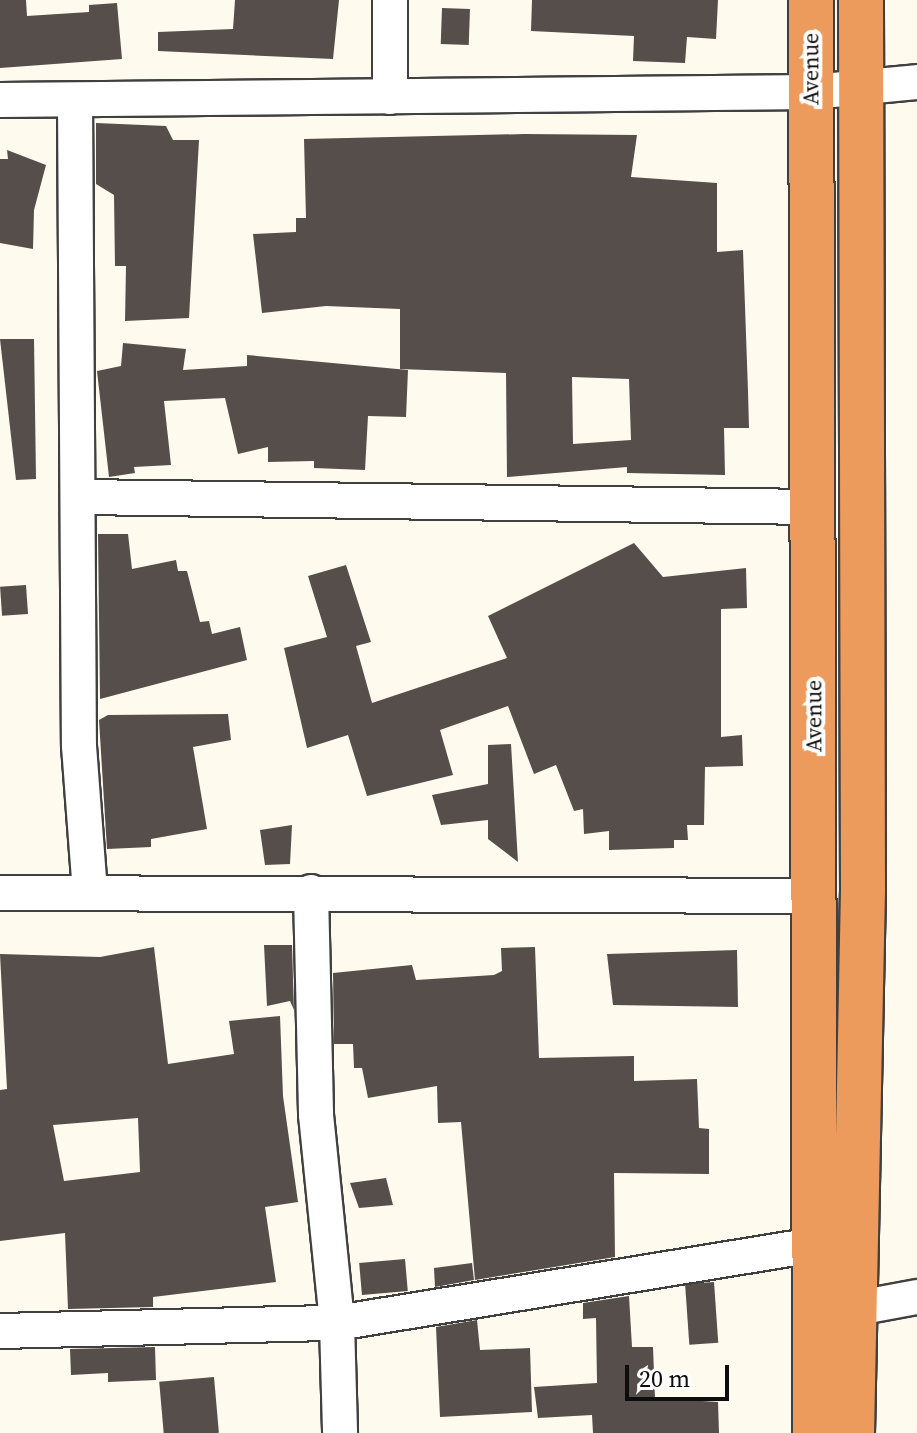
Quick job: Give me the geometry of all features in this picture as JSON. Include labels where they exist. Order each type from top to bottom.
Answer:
[{"type":"highway","name":"Avenue","points":[[811,0],[815,1433]]},
{"type":"highway","points":[[852,1433],[852,1309],[863,890],[861,0]]},
{"type":"street","points":[[390,0],[390,97]]},
{"type":"street","points":[[0,100],[812,92],[917,82]]},
{"type":"street","points":[[75,100],[80,497],[79,746],[90,892]]},
{"type":"street","points":[[80,497],[813,507]]},
{"type":"street","points":[[311,892],[316,1115],[337,1323],[340,1433]]},
{"type":"street","points":[[0,893],[814,896]]},
{"type":"street","points":[[0,1331],[337,1323],[814,1245]]},
{"type":"street","points":[[852,1309],[917,1297]]},
{"type":"building","points":[[0,0],[26,0],[27,16],[89,12],[89,5],[117,3],[122,59],[0,68]]},
{"type":"building","points":[[235,0],[339,0],[333,59],[158,51],[158,32],[233,29]]},
{"type":"building","points":[[532,0],[718,0],[716,39],[687,37],[685,63],[633,61],[634,36],[531,31]]},
{"type":"building","points":[[442,8],[470,9],[469,45],[441,44]]},
{"type":"building","points":[[96,123],[166,126],[173,140],[199,140],[189,318],[125,321],[126,266],[115,266],[114,195],[96,184]]},
{"type":"building","points":[[637,135],[631,177],[717,183],[717,252],[743,250],[748,391],[749,428],[724,428],[725,475],[627,473],[627,467],[507,477],[506,373],[400,369],[400,309],[326,306],[262,313],[253,234],[296,232],[296,218],[306,218],[304,139]],"holes":[[[572,377],[629,379],[631,440],[573,444]]]},
{"type":"building","points":[[7,150],[46,165],[34,210],[33,249],[0,243],[0,159],[8,159]]},
{"type":"building","points":[[0,339],[34,339],[36,479],[16,480]]},
{"type":"building","points":[[123,343],[186,349],[183,370],[247,366],[247,355],[408,370],[406,417],[368,416],[365,470],[314,468],[314,461],[268,462],[268,447],[238,454],[225,398],[164,401],[171,465],[134,467],[135,473],[109,477],[97,371],[121,366]]},
{"type":"building","points":[[98,534],[128,534],[132,569],[176,560],[178,571],[187,571],[200,622],[209,621],[212,634],[240,627],[247,660],[100,699]]},
{"type":"building","points":[[634,543],[663,577],[746,568],[747,608],[721,609],[721,737],[742,735],[743,766],[705,767],[704,825],[687,825],[688,840],[674,840],[674,848],[609,850],[609,831],[584,834],[583,809],[574,811],[556,765],[534,774],[508,706],[440,730],[453,775],[367,796],[348,735],[307,748],[284,648],[327,637],[308,576],[346,565],[371,642],[356,646],[372,703],[507,658],[488,616]]},
{"type":"building","points":[[26,585],[28,614],[2,616],[0,587]]},
{"type":"building","points":[[228,714],[231,740],[193,747],[207,829],[151,839],[151,847],[107,849],[99,720],[108,715]]},
{"type":"building","points":[[511,744],[518,862],[488,839],[488,820],[441,825],[432,795],[488,784],[488,745]]},
{"type":"building","points":[[292,825],[290,864],[265,865],[260,830]]},
{"type":"building","points":[[264,945],[292,945],[294,1010],[290,1001],[267,1006]]},
{"type":"building","points":[[154,947],[168,1064],[234,1054],[229,1021],[280,1016],[283,1096],[298,1202],[265,1207],[276,1282],[153,1297],[153,1307],[68,1309],[65,1233],[0,1241],[0,1090],[7,1089],[0,954],[100,957]],"holes":[[[138,1118],[140,1172],[64,1181],[53,1125]]]},
{"type":"building","points":[[535,947],[539,1058],[634,1056],[634,1081],[697,1079],[699,1128],[709,1129],[709,1174],[614,1173],[615,1257],[475,1280],[461,1122],[438,1123],[437,1086],[368,1098],[362,1068],[354,1068],[353,1044],[334,1044],[333,973],[412,965],[416,980],[494,975],[502,971],[501,948]]},
{"type":"building","points":[[737,950],[738,1007],[613,1005],[607,954]]},
{"type":"building","points":[[386,1178],[393,1205],[359,1208],[350,1183]]},
{"type":"building","points":[[405,1259],[408,1291],[362,1295],[359,1263]]},
{"type":"building","points":[[472,1263],[474,1280],[435,1287],[434,1268]]},
{"type":"building","points":[[714,1282],[718,1343],[689,1345],[685,1284]]},
{"type":"building","points":[[629,1296],[632,1347],[653,1347],[655,1398],[718,1402],[719,1433],[593,1433],[592,1415],[538,1418],[534,1387],[597,1383],[596,1318],[583,1319],[583,1303]]},
{"type":"building","points":[[477,1320],[480,1350],[530,1348],[532,1412],[440,1417],[436,1327]]},
{"type":"building","points":[[155,1347],[156,1380],[108,1382],[108,1373],[71,1375],[70,1349]]},
{"type":"building","points":[[214,1377],[219,1433],[164,1433],[159,1382]]}]
